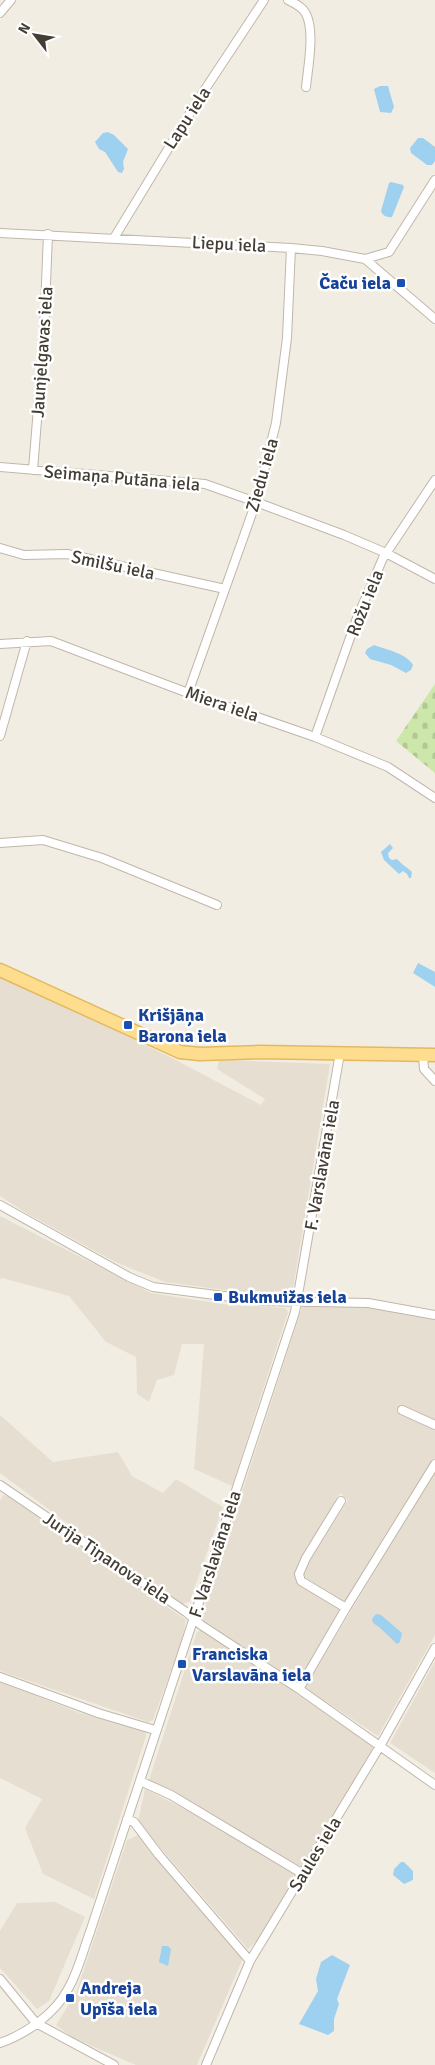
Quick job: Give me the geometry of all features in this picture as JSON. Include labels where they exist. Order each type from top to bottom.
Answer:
[{"type":"main road","points":[[0,970],[180,1052],[215,1054],[260,1052],[429,1055]]},
{"type":"street","points":[[0,13],[11,0]]},
{"type":"street","name":"Lapu iela","points":[[114,238],[181,128],[264,0]]},
{"type":"street","points":[[288,0],[297,4],[306,13],[311,30],[306,88]]},
{"type":"street","points":[[365,259],[390,252],[435,180]]},
{"type":"street","name":"Liepu iela","points":[[0,233],[48,234],[322,250],[365,259],[435,319]]},
{"type":"street","name":"Jaunjelgavas iela","points":[[33,470],[44,333],[48,234]]},
{"type":"street","name":"Ziedu iela","points":[[188,693],[256,502],[276,423],[286,338],[290,248]]},
{"type":"street","name":"Seimaņa Putāna iela","points":[[0,467],[205,484],[386,553],[435,579]]},
{"type":"street","name":"Rožu iela","points":[[315,737],[357,618],[386,553],[435,480]]},
{"type":"street","name":"Smilšu iela","points":[[0,548],[24,555],[67,554],[225,589]]},
{"type":"street","points":[[0,736],[4,710],[27,641]]},
{"type":"street","name":"Miera iela","points":[[0,644],[51,641],[188,693],[315,737],[388,767],[435,798]]},
{"type":"street","points":[[0,844],[43,840],[102,858],[217,906]]},
{"type":"street","name":"F. Varslavāna iela","points":[[0,2043],[15,2037],[36,2023],[54,2008],[71,1985],[128,1819],[298,1302],[340,1053]]},
{"type":"street","points":[[429,1055],[424,1069],[435,1081]]},
{"type":"street","points":[[0,1205],[129,1277],[153,1287],[263,1301],[368,1303],[435,1315]]},
{"type":"street","points":[[402,1410],[435,1424]]},
{"type":"street","points":[[299,1689],[346,1608],[435,1464]]},
{"type":"street","name":"Jurija Tiņanova iela","points":[[1,1487],[299,1689],[435,1784]]},
{"type":"street","points":[[341,1501],[306,1558],[299,1574],[301,1580],[346,1608]]},
{"type":"street","name":"Saules iela","points":[[206,2065],[250,1961],[380,1746],[435,1648]]},
{"type":"street","points":[[0,1677],[98,1713],[156,1730]]},
{"type":"street","points":[[140,1781],[171,1795],[302,1874]]},
{"type":"street","points":[[128,1819],[134,1822],[159,1856],[250,1961]]},
{"type":"street","points":[[0,1979],[36,2023],[114,2065]]},
{"type":"shaded area","points":[[0,977],[45,996],[170,1057],[261,1105],[265,1099],[217,1069],[219,1060],[330,1064],[292,1295],[269,1296],[165,1282],[115,1262],[26,1213],[0,1196]]},
{"type":"shaded area","points":[[0,1216],[151,1293],[222,1304],[285,1308],[288,1312],[232,1486],[194,1469],[204,1344],[182,1344],[174,1375],[157,1380],[149,1402],[137,1394],[136,1357],[106,1342],[69,1296],[2,1278],[0,1280]]},
{"type":"shaded area","points":[[367,1305],[435,1317],[435,1459],[385,1535],[345,1602],[306,1578],[303,1572],[348,1500],[340,1493],[298,1564],[295,1579],[339,1609],[339,1616],[298,1683],[201,1619],[302,1307]]},
{"type":"shaded area","points":[[0,1415],[53,1462],[118,1452],[132,1476],[163,1493],[176,1479],[223,1507],[190,1601],[183,1604],[75,1529],[0,1473]]},
{"type":"shaded area","points":[[435,1471],[435,1635],[378,1736],[305,1688]]},
{"type":"shaded area","points":[[3,1495],[11,1496],[186,1620],[182,1640],[153,1720],[148,1722],[0,1671],[0,1501]]},
{"type":"shaded area","points":[[203,1630],[373,1746],[370,1756],[301,1868],[294,1866],[149,1780],[197,1632]]},
{"type":"shaded area","points":[[435,1661],[435,1773],[390,1743]]},
{"type":"shaded area","points":[[0,1681],[77,1712],[145,1731],[146,1736],[94,1899],[43,1874],[25,1828],[42,1799],[0,1778]]},
{"type":"shaded area","points":[[145,1789],[197,1815],[296,1875],[260,1938],[248,1949],[138,1822]]},
{"type":"shaded area","points":[[140,1834],[243,1958],[197,2065],[136,2065],[73,2038],[56,2025],[76,1993],[127,1840]]},
{"type":"shaded area","points":[[55,1902],[85,1917],[49,2001],[37,2009],[0,1968],[0,1931],[17,1903]]},
{"type":"green space","points":[[435,684],[435,773],[396,741]]},
{"type":"water","points":[[380,86],[388,86],[394,107],[391,113],[380,112],[374,89]]},
{"type":"water","points":[[108,132],[114,135],[128,149],[123,162],[124,169],[122,173],[118,172],[105,152],[99,149],[95,142],[103,133]]},
{"type":"water","points":[[418,138],[423,138],[435,147],[435,161],[432,165],[427,165],[411,153],[410,148]]},
{"type":"water","points":[[389,183],[403,185],[404,187],[392,217],[390,217],[382,214],[381,211]]},
{"type":"water","points":[[374,645],[396,652],[406,658],[413,665],[411,670],[406,673],[391,665],[370,659],[365,653],[367,649]]},
{"type":"water","points":[[390,844],[393,848],[388,853],[389,858],[392,860],[397,859],[410,870],[412,872],[411,878],[403,871],[399,874],[384,860],[381,852]]},
{"type":"water","points":[[418,963],[435,972],[435,987],[413,973]]},
{"type":"water","points":[[376,1614],[381,1615],[402,1633],[400,1642],[397,1644],[373,1623],[372,1619]]},
{"type":"water","points":[[401,1862],[404,1862],[413,1871],[413,1880],[404,1884],[393,1875],[394,1869]]},
{"type":"water","points":[[162,1946],[168,1946],[171,1949],[168,1966],[159,1962]]},
{"type":"water","points":[[332,1955],[350,1965],[337,1999],[339,2004],[334,2019],[334,2031],[328,2035],[299,2024],[318,1991],[316,1979],[321,1962]]},
{"type":"place","name":"Čaču iela","points":[[401,283]]},
{"type":"place","name":"Krišjāņa Barona iela","points":[[128,1025]]},
{"type":"place","name":"Bukmuižas iela","points":[[218,1297]]},
{"type":"place","name":"Franciska Varslavāna iela","points":[[182,1664]]},
{"type":"place","name":"Andreja Upīša iela","points":[[70,1998]]}]
